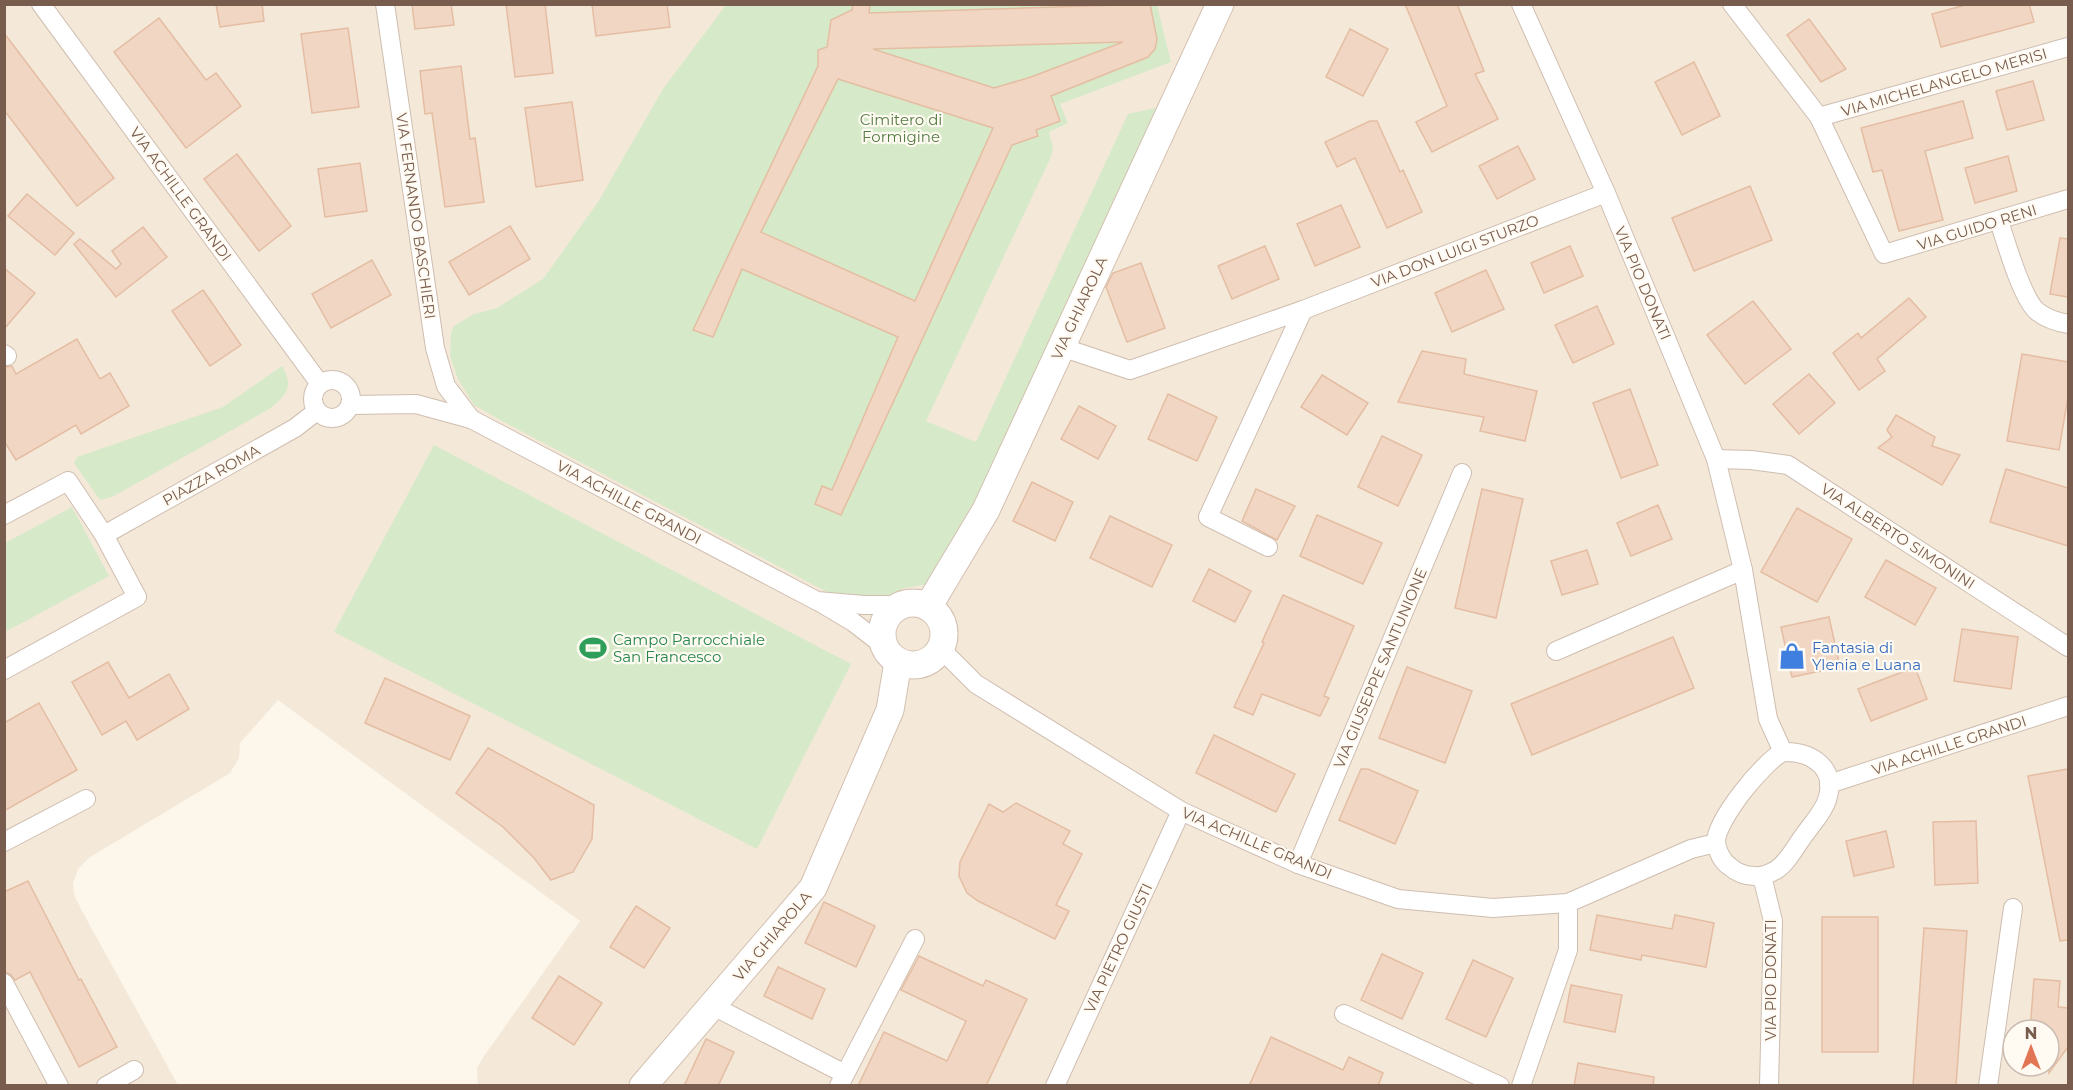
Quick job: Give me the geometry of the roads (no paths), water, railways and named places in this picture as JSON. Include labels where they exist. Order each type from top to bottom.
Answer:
[{"type":"street","name":"VIA ACHILLE GRANDI","points":[[41,4],[320,384]]},
{"type":"street","name":"VIA FERNANDO BASCHIERI","points":[[385,4],[435,348],[446,386],[471,418]]},
{"type":"street","name":"VIA GHIAROLA","points":[[643,1086],[813,888],[890,710],[891,654],[882,636],[883,626],[895,609],[916,606],[986,510],[1220,4]]},
{"type":"street","name":"VIA PIO DONATI","points":[[1521,4],[1606,193],[1716,459],[1743,570],[1768,719],[1784,752]]},
{"type":"street","points":[[1732,4],[1819,117]]},
{"type":"street","name":"VIA MICHELANGELO MERISI","points":[[1819,117],[2068,47]]},
{"type":"street","name":"VIA GUIDO RENI","points":[[1819,117],[1884,254],[2068,199]]},
{"type":"street","name":"VIA DON LUIGI STURZO","points":[[1061,347],[1130,370],[1303,310],[1606,193]]},
{"type":"street","points":[[1999,221],[2027,298],[2037,311],[2055,322],[2068,324]]},
{"type":"street","points":[[1268,548],[1208,517],[1303,310]]},
{"type":"street","points":[[331,380],[343,383],[350,393],[351,405],[339,418],[326,418],[316,411],[312,400],[316,388],[331,380]]},
{"type":"street","name":"VIA ACHILLE GRANDI","points":[[351,405],[416,404],[471,418],[817,601],[916,606]]},
{"type":"street","name":"PIAZZA ROMA","points":[[104,535],[295,428],[316,411]]},
{"type":"street","name":"VIA ALBERTO SIMONINI","points":[[1716,459],[1751,460],[1788,465],[2068,647]]},
{"type":"street","name":"VIA GIUSEPPE SANTUNIONE","points":[[1298,864],[1462,473]]},
{"type":"street","points":[[4,515],[68,481],[104,535],[137,597],[4,670]]},
{"type":"street","points":[[1556,651],[1743,570]]},
{"type":"street","points":[[817,601],[853,622],[891,654],[908,665],[927,662],[935,656],[943,639],[940,621],[916,606]]},
{"type":"street","name":"VIA ACHILLE GRANDI","points":[[940,648],[976,684],[1181,811],[1298,864],[1398,899],[1493,908],[1568,903],[1691,849],[1716,843]]},
{"type":"street","name":"VIA ACHILLE GRANDI","points":[[1829,784],[2068,706]]},
{"type":"street","points":[[1784,752],[1803,753],[1817,760],[1826,772],[1829,784],[1827,800],[1820,812],[1788,858],[1776,870],[1762,876],[1750,876],[1724,862],[1716,843],[1724,817],[1768,762],[1784,752]]},
{"type":"street","points":[[4,842],[86,799]]},
{"type":"street","name":"VIA PIETRO GIUSTI","points":[[1055,1086],[1181,811]]},
{"type":"street","name":"VIA PIO DONATI","points":[[1762,876],[1773,921],[1769,1086]]},
{"type":"street","points":[[1521,1086],[1568,950],[1568,903]]},
{"type":"street","points":[[1988,1086],[2013,908]]},
{"type":"street","points":[[713,1006],[842,1080],[915,939]]},
{"type":"street","points":[[4,984],[59,1086]]},
{"type":"street","points":[[1344,1014],[1500,1086]]},
{"type":"street","points":[[106,1086],[134,1070]]},
{"type":"place","name":"Campo Parrocchiale San Francesco","points":[[593,648]]},
{"type":"place","name":"Fantasia di Ylenia e Luana","points":[[1792,656]]},
{"type":"park label","name":"Cimitero di Formigine","points":[[901,128]]}]
